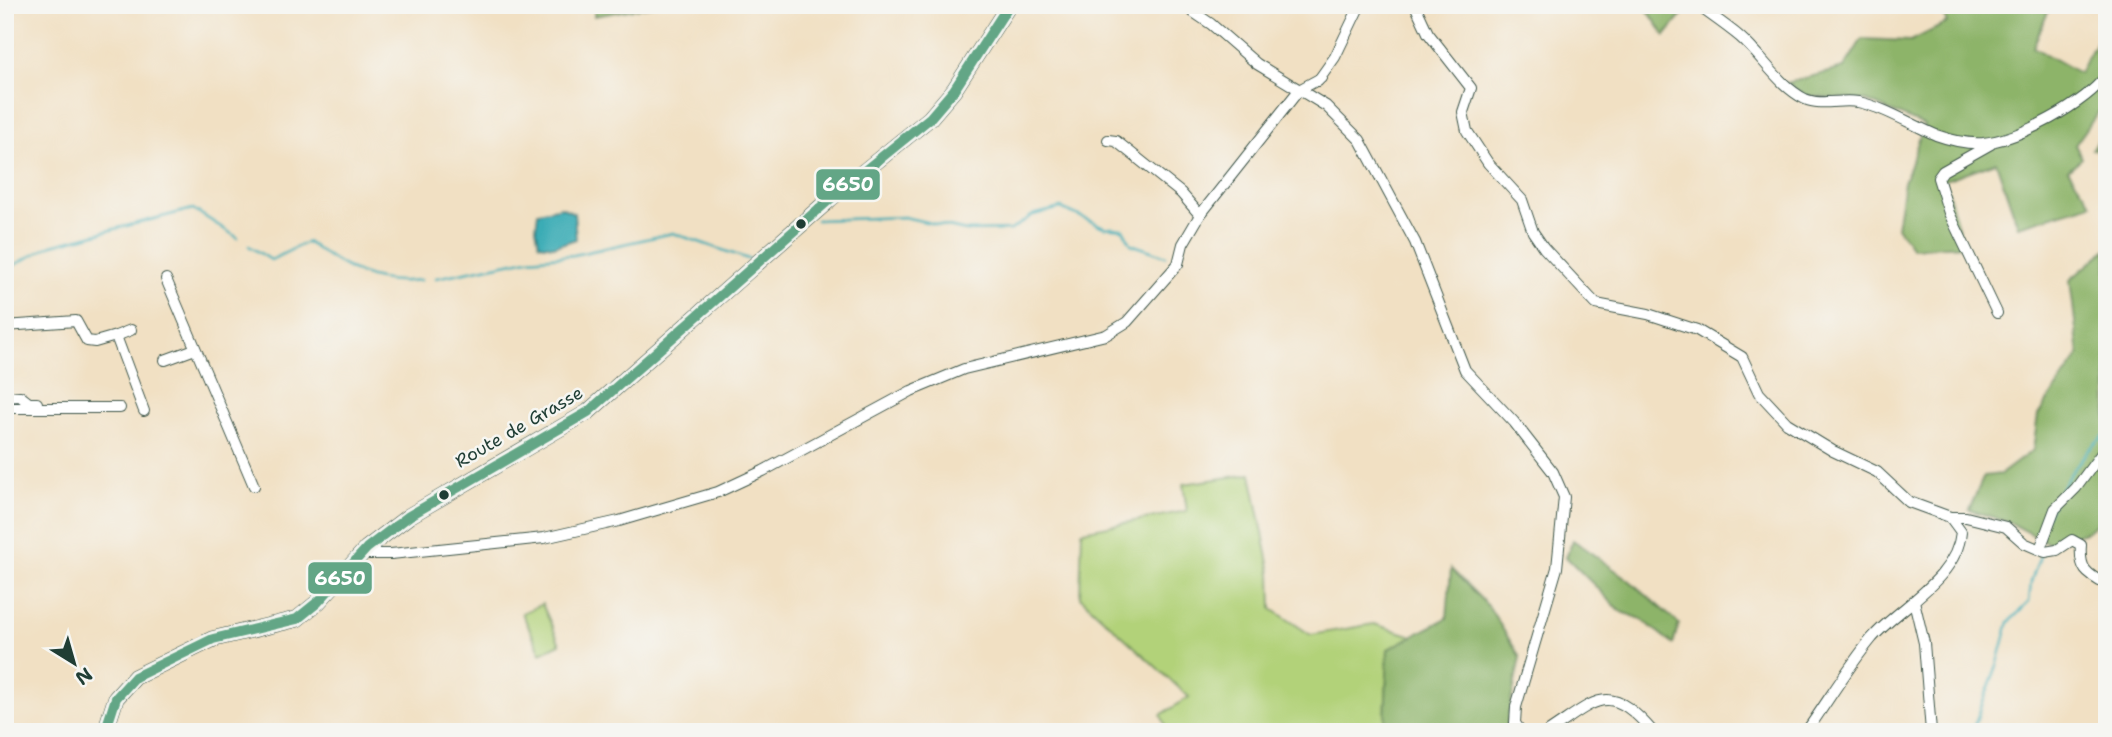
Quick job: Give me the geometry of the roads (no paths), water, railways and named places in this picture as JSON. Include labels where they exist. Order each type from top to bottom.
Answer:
[{"type":"street","name":"Route de Grasse","points":[[105,732],[117,698],[135,677],[213,639],[277,626],[297,619],[318,602],[360,554],[377,539],[430,502],[570,424],[605,398],[821,207],[930,118],[954,90],[1009,5]]},
{"type":"street","points":[[1183,5],[1211,24],[1257,64],[1326,106],[1360,140],[1384,181],[1435,288],[1465,370],[1514,422],[1553,472],[1562,491],[1557,568],[1516,707],[1515,723],[1521,732]]},
{"type":"street","points":[[360,554],[391,554],[544,538],[619,521],[718,492],[763,471],[911,390],[964,369],[1106,335],[1127,322],[1178,264],[1182,244],[1200,215],[1304,92],[1319,81],[1335,57],[1360,5]]},
{"type":"street","points":[[1415,5],[1428,33],[1471,88],[1463,112],[1467,131],[1488,163],[1522,200],[1533,232],[1544,248],[1584,293],[1601,307],[1648,314],[1697,330],[1714,340],[1746,361],[1759,393],[1794,429],[1877,472],[1909,502],[1950,517],[1966,517],[2006,527],[2024,543],[2051,552],[2072,540],[2077,541],[2081,545],[2080,561],[2087,572],[2107,585]]},
{"type":"street","points":[[1698,5],[1741,37],[1792,90],[1808,100],[1858,102],[1905,119],[1937,135],[1967,142],[2001,139]]},
{"type":"street","points":[[1997,313],[1949,213],[1938,178],[1943,171],[2001,139],[2068,108],[2098,86],[2107,75]]},
{"type":"street","points":[[1319,81],[1326,106]]},
{"type":"street","points":[[1108,140],[1116,141],[1181,192],[1200,215]]},
{"type":"street","points":[[166,279],[254,486]]},
{"type":"street","points":[[5,326],[76,321],[87,341],[95,342],[131,330]]},
{"type":"street","points":[[116,336],[144,411]]},
{"type":"street","points":[[165,360],[195,349]]},
{"type":"street","points":[[5,397],[20,396],[29,403],[46,402]]},
{"type":"street","points":[[5,408],[120,408]]},
{"type":"street","points":[[2040,549],[2055,509],[2076,488],[2107,446]]},
{"type":"street","points":[[1806,732],[1874,636],[1914,601],[1958,549],[1961,532],[1950,517]]},
{"type":"street","points":[[377,539],[391,554]]},
{"type":"street","points":[[1914,601],[1924,643],[1931,732]]},
{"type":"street","points":[[1548,732],[1588,705],[1604,699],[1628,705],[1653,732]]},
{"type":"water","points":[[561,207],[574,213],[576,239],[555,246],[539,244],[536,228],[538,212]]},
{"type":"waterway","points":[[816,220],[904,217],[966,231],[1011,230],[1033,215],[1061,208],[1104,227],[1123,229],[1131,244],[1166,256]]},
{"type":"waterway","points":[[5,270],[52,245],[193,209],[238,238]]},
{"type":"waterway","points":[[436,278],[528,259],[574,255],[673,233],[751,260]]},
{"type":"waterway","points":[[249,246],[271,260],[307,242],[334,260],[373,278],[421,280]]},
{"type":"waterway","points":[[2039,539],[2048,512],[2066,481],[2086,453],[2107,434]]},
{"type":"waterway","points":[[1972,731],[1998,663],[2009,622],[2029,602],[2031,582],[2040,556]]}]
